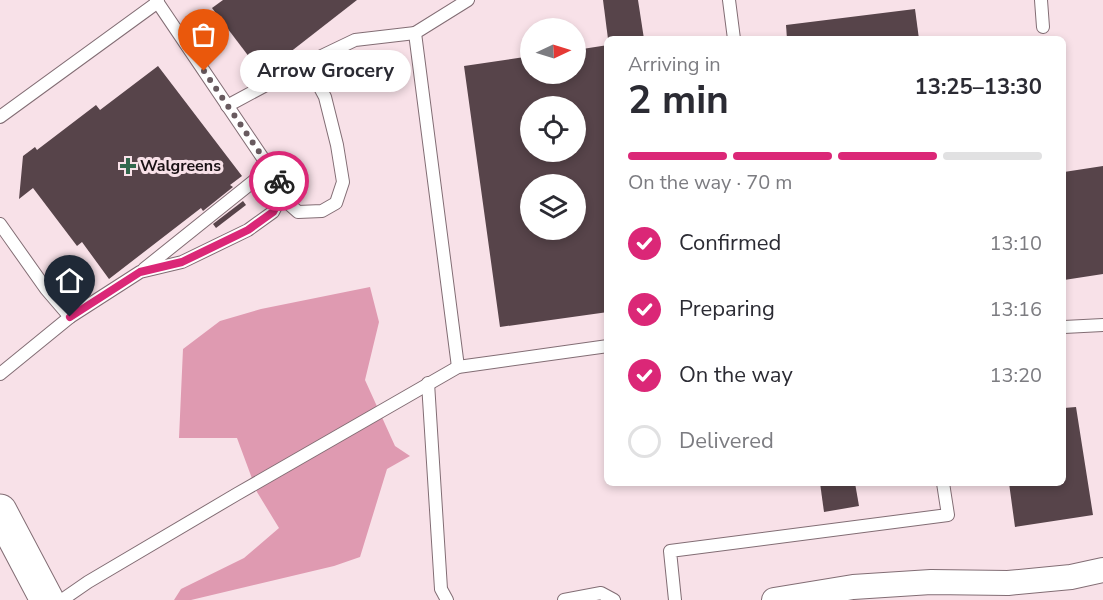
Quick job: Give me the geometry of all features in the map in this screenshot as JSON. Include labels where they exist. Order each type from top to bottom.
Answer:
[{"type":"main road","points":[[0,511],[47,600]]},
{"type":"street","points":[[774,600],[892,592],[931,582],[1008,583],[1071,577],[1103,570]]},
{"type":"lane","points":[[227,106],[355,40],[415,33],[468,0]]},
{"type":"lane","points":[[729,0],[734,36]]},
{"type":"lane","points":[[1041,0],[1043,27]]},
{"type":"lane","points":[[0,117],[157,1],[279,182],[281,197],[273,212],[248,230],[182,262],[140,272]]},
{"type":"lane","points":[[415,33],[458,367]]},
{"type":"lane","points":[[281,197],[298,212],[322,211],[336,203],[344,182],[325,97],[307,63]]},
{"type":"lane","points":[[0,374],[70,317],[140,272],[270,168]]},
{"type":"lane","points":[[0,224],[46,289],[70,317]]},
{"type":"lane","points":[[1066,327],[1103,325]]},
{"type":"lane","points":[[62,600],[88,582],[237,494],[458,367],[604,347]]},
{"type":"lane","points":[[428,383],[441,589],[447,600]]},
{"type":"lane","points":[[675,600],[670,551],[948,515],[943,486]]},
{"type":"lane","points":[[564,600],[601,593],[614,600]]},
{"type":"shaded area","points":[[370,287],[379,322],[365,380],[395,446],[410,456],[387,469],[360,557],[334,566],[191,600],[174,600],[181,589],[244,558],[279,528],[257,492],[237,438],[179,438],[183,349],[220,321],[261,309]]},
{"type":"building","points":[[223,0],[357,0],[262,74],[212,8]]},
{"type":"building","points":[[603,0],[638,0],[644,36],[608,36]]},
{"type":"building","points":[[915,9],[919,36],[787,36],[786,25]]},
{"type":"building","points":[[604,46],[604,313],[500,327],[464,66],[520,58],[520,84],[586,84],[586,48]]},
{"type":"building","name":"Walgreens","points":[[158,66],[242,176],[230,185],[233,187],[203,211],[201,208],[109,279],[82,242],[77,246],[33,188],[19,199],[23,156],[35,147],[37,150],[96,105],[100,110]]},
{"type":"building","points":[[1103,166],[1103,274],[1066,280],[1066,172]]},
{"type":"building","points":[[243,201],[246,205],[216,228],[213,224]]},
{"type":"building","points":[[1076,407],[1093,515],[1015,527],[1009,486],[1066,486],[1066,408]]},
{"type":"building","points":[[820,486],[856,486],[859,506],[824,512]]},
{"type":"way so far","points":[[204,71],[279,181]]},
{"type":"place","name":"Arrow Grocery","points":[[204,71]]},
{"type":"place","name":"Walgreens","points":[[128,166]]},
{"type":"route","points":[[70,317],[140,272],[182,262],[248,230],[273,212],[281,197],[279,181]]}]
